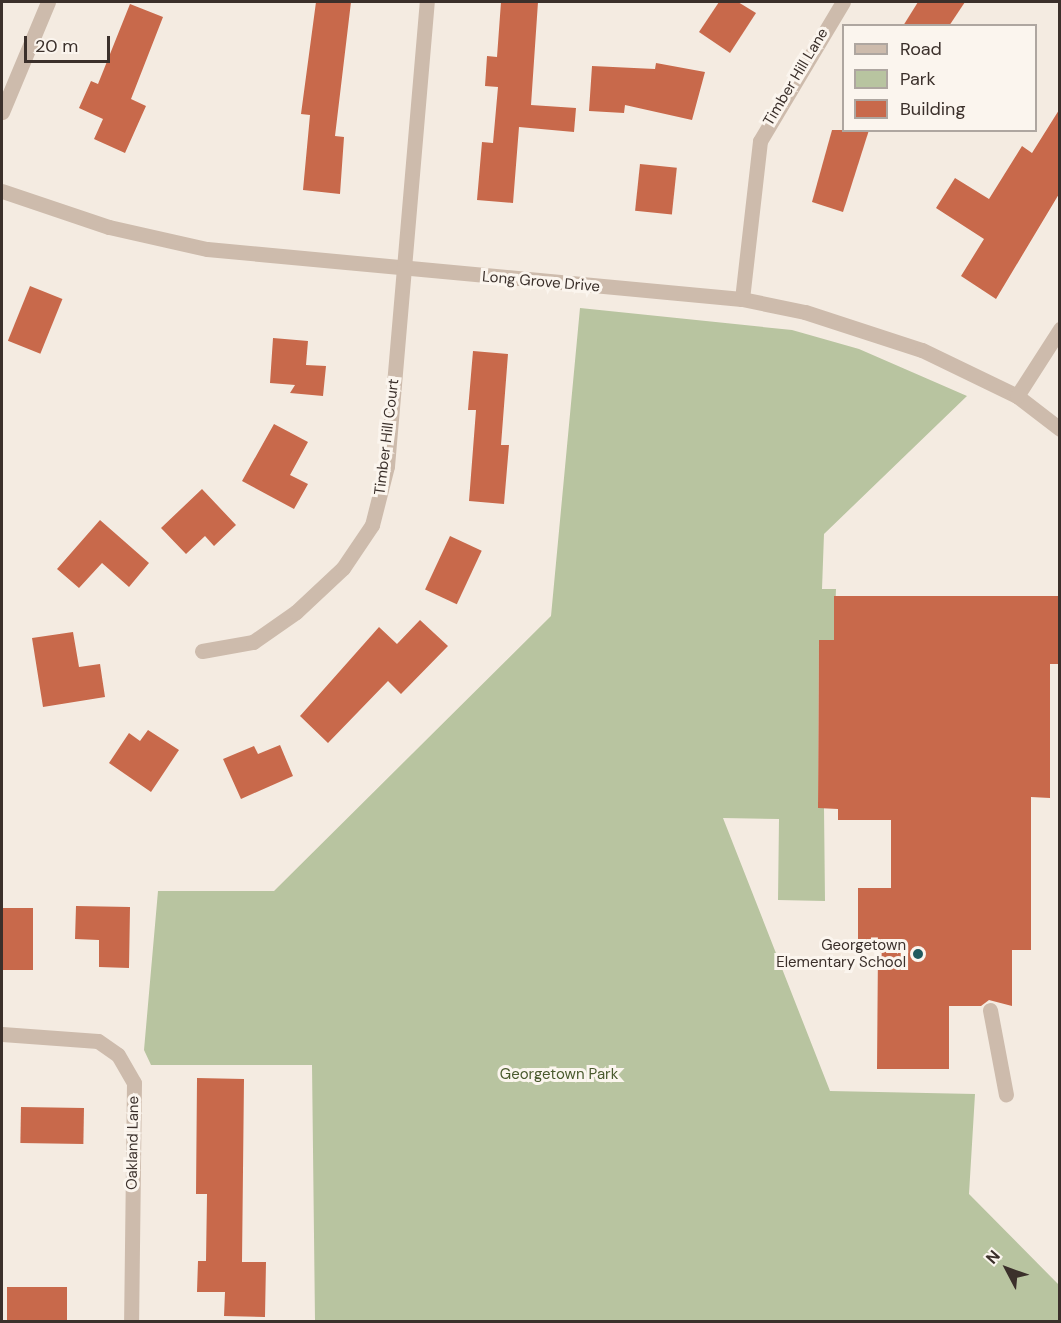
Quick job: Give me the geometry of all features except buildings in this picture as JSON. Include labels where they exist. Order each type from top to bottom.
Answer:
[{"type":"street","points":[[2,112],[48,2]]},
{"type":"street","points":[[404,271],[428,2]]},
{"type":"street","name":"Timber Hill Lane","points":[[742,299],[760,141],[843,2]]},
{"type":"street","name":"Long Grove Drive","points":[[2,191],[109,227],[196,247],[404,271],[742,299],[859,327],[1017,396],[1059,429]]},
{"type":"street","name":"Timber Hill Court","points":[[202,651],[253,642],[296,612],[343,568],[372,525],[387,466],[404,271]]},
{"type":"street","points":[[1017,396],[1059,329]]},
{"type":"street","points":[[990,1010],[1006,1095]]},
{"type":"street","name":"Oakland Lane","points":[[2,1034],[98,1041],[118,1054],[134,1083],[131,1322]]},
{"type":"green space","name":"Georgetown Park","points":[[580,308],[792,330],[859,349],[967,396],[824,534],[822,589],[836,589],[834,640],[819,641],[818,808],[824,808],[825,901],[778,900],[779,819],[723,818],[830,1091],[975,1094],[969,1194],[1059,1285],[1059,1321],[315,1321],[312,1065],[151,1065],[144,1050],[158,891],[274,891],[551,616]]},
{"type":"place","name":"Georgetown Elementary School","points":[[918,954]]}]
